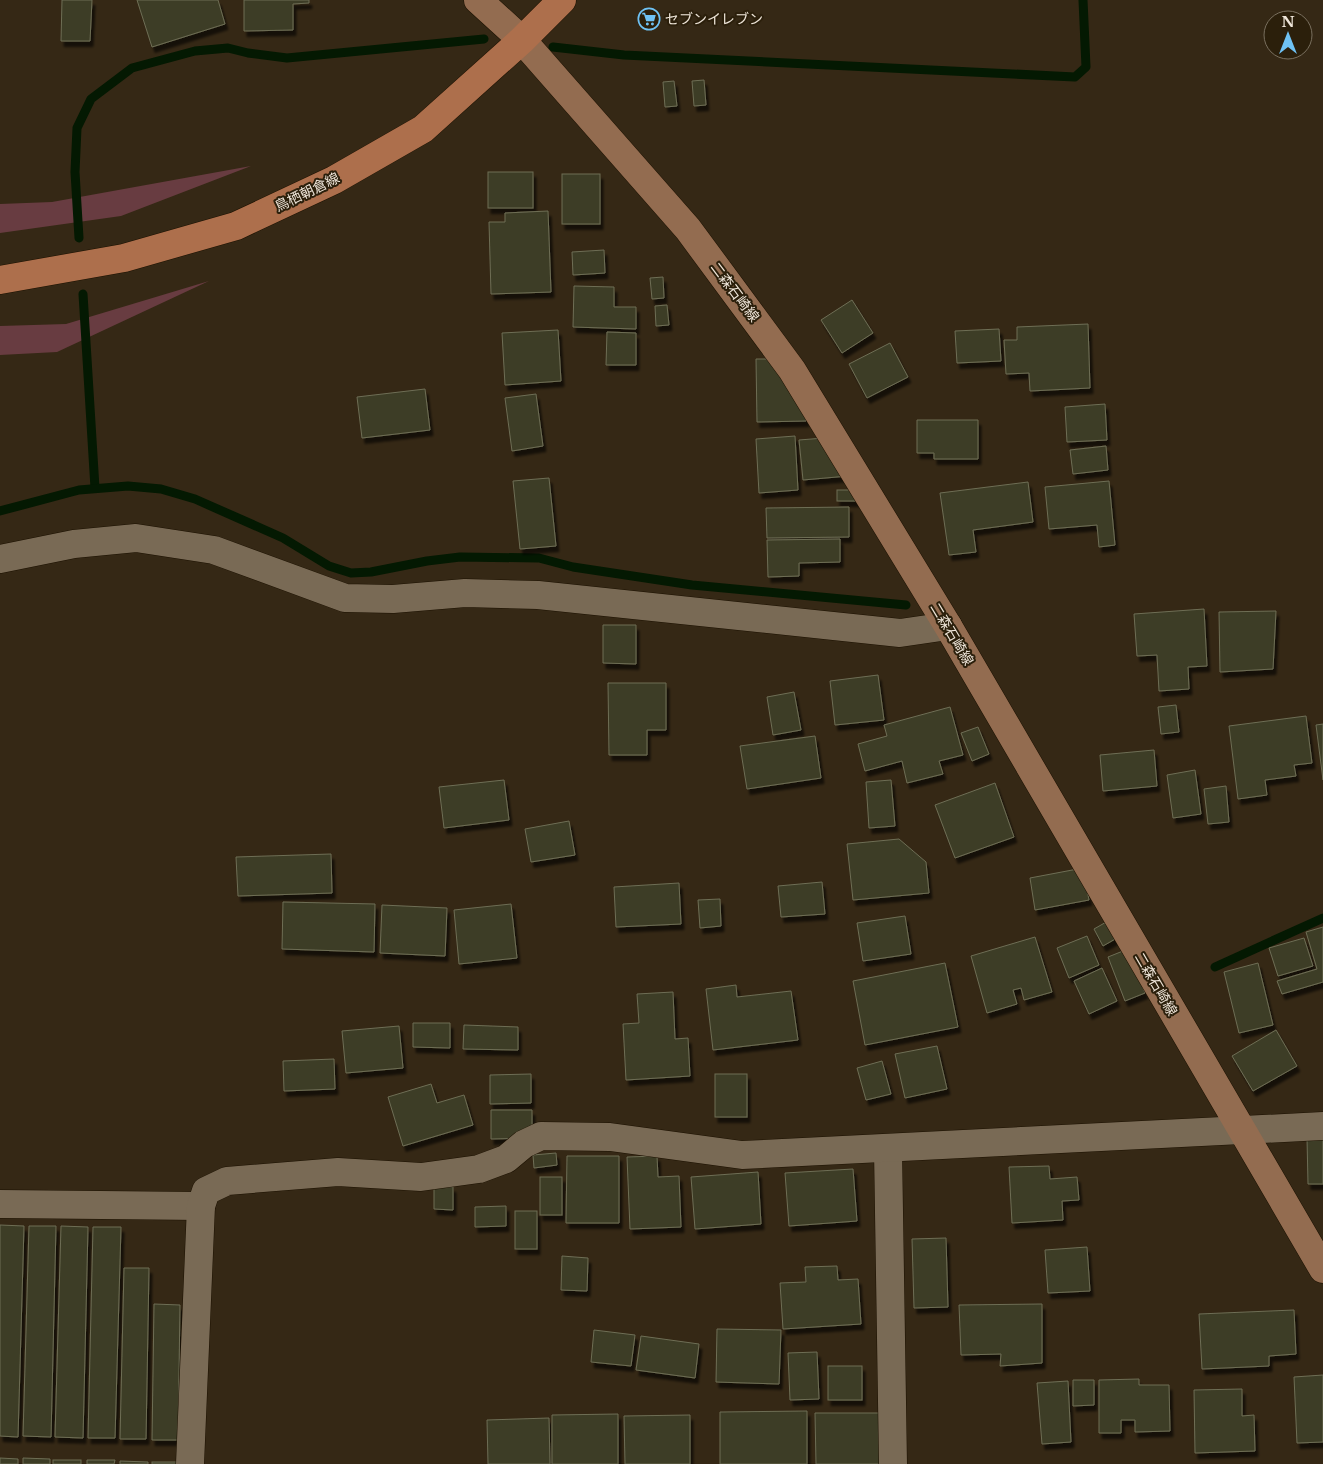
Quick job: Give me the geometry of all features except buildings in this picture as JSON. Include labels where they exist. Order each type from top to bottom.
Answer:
[{"type":"main road","name":"二森石崎線","points":[[478,0],[522,40],[688,230],[792,370],[948,626],[1323,1269]]},
{"type":"main road","name":"鳥栖朝倉線","points":[[0,280],[124,258],[244,222],[334,180],[423,129],[522,40],[562,0]]},
{"type":"street","points":[[0,559],[74,544],[136,538],[214,550],[345,598],[393,599],[465,593],[538,595],[900,633],[948,626]]},
{"type":"street","points":[[190,1464],[201,1206],[206,1191],[226,1180],[338,1172],[421,1178],[479,1169],[506,1160],[524,1144],[541,1136],[610,1137],[742,1155],[1243,1132],[1323,1126]]},
{"type":"street","points":[[888,1149],[893,1464]]},
{"type":"street","points":[[0,1204],[201,1206]]},
{"type":"shaded area","points":[[251,166],[121,216],[0,233],[0,204],[52,202]]},
{"type":"shaded area","points":[[209,281],[57,352],[0,355],[0,326],[66,324]]},
{"type":"waterway","points":[[553,47],[624,55],[1075,77],[1086,67],[1083,0]]},
{"type":"waterway","points":[[79,238],[75,172],[77,128],[91,99],[132,68],[195,51],[228,48],[248,53],[287,58],[484,39]]},
{"type":"waterway","points":[[83,294],[95,488]]},
{"type":"waterway","points":[[0,511],[79,490],[128,486],[161,489],[195,499],[283,538],[329,566],[351,573],[371,572],[427,561],[460,557],[539,558],[573,567],[692,585],[906,605]]},
{"type":"waterway","points":[[1215,967],[1323,918]]},
{"type":"place","name":"セブンイレブン","points":[[649,19]]}]
